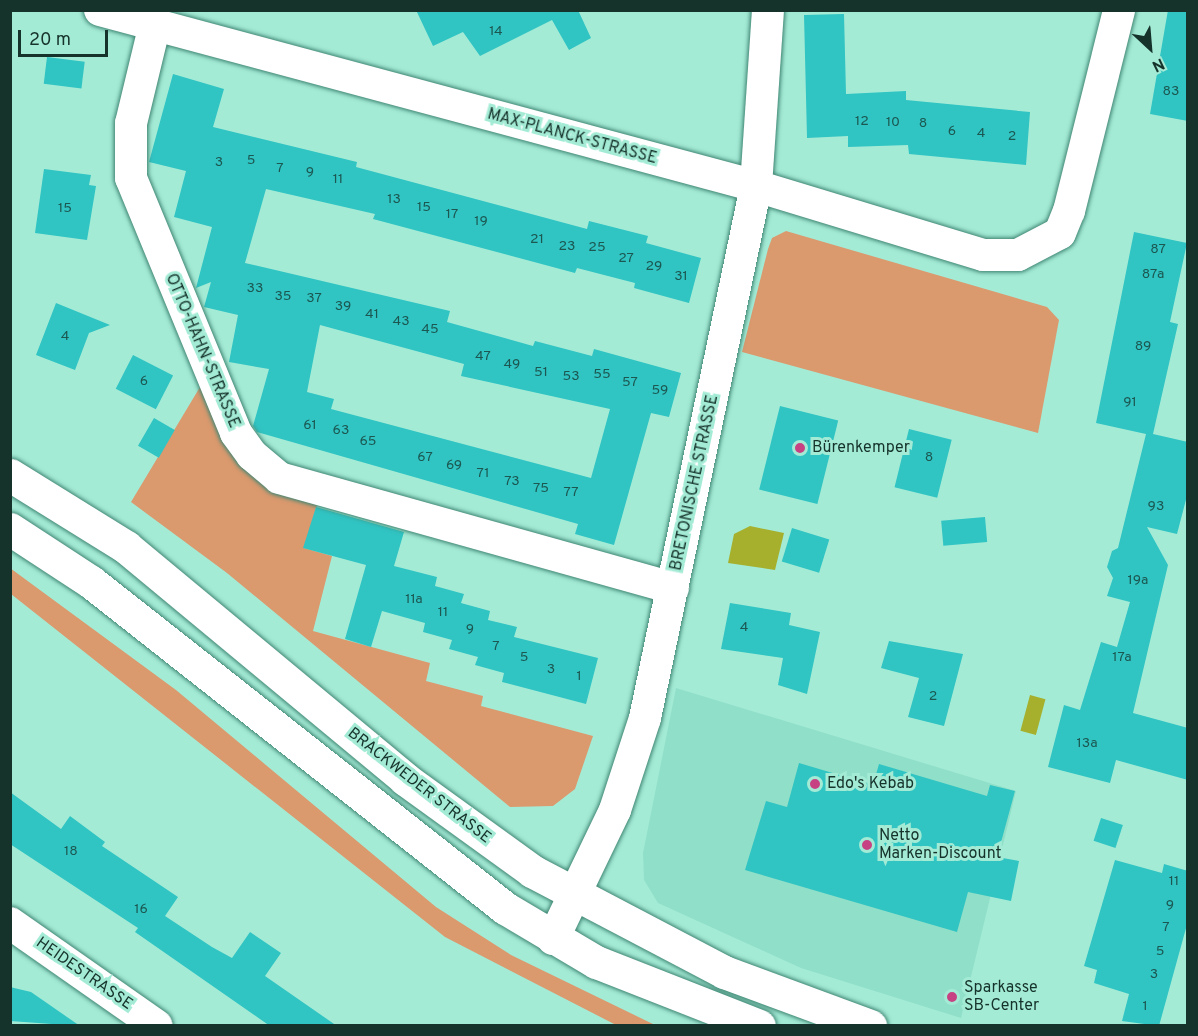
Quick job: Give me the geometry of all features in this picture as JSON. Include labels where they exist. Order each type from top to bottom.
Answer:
[{"type":"main road","name":"BRACKWEDER STRASSE","points":[[10,475],[126,547],[405,779],[575,896],[724,972],[870,1026]]},
{"type":"main road","points":[[10,529],[92,582],[465,878],[553,939],[644,982],[759,1026]]},
{"type":"street","name":"MAX-PLANCK-STRASSE","points":[[100,10],[756,186],[982,255],[1018,255],[1041,245],[1060,233],[1069,212],[1119,10]]},
{"type":"street","name":"BRETONISCHE STRASSE","points":[[553,939],[575,896],[639,742],[756,186],[768,10]]},
{"type":"street","name":"OTTO-HAHN-STRASSE","points":[[154,24],[131,123],[132,178],[236,433],[252,455],[279,478],[673,588]]},
{"type":"street","name":"HEIDESTRASSE","points":[[10,923],[157,1026]]},
{"type":"shaded area","points":[[786,231],[1047,307],[1059,320],[1038,433],[742,352],[772,238]]},
{"type":"shaded area","points":[[200,387],[223,440],[286,495],[317,505],[304,548],[332,556],[313,631],[430,663],[426,681],[483,696],[481,706],[593,736],[575,789],[553,806],[510,807],[227,573],[131,502]]},
{"type":"shaded area","points":[[750,526],[784,533],[775,570],[728,563],[734,534]]},
{"type":"shaded area","points":[[10,568],[176,690],[436,907],[511,955],[655,1025],[616,1025],[445,937],[11,594]]},
{"type":"shaded area","points":[[676,688],[1016,791],[961,1018],[801,968],[658,903],[644,880],[643,853]]},
{"type":"shaded area","points":[[1030,695],[1045,699],[1036,735],[1020,731]]},
{"type":"building","points":[[416,10],[578,10],[591,38],[569,50],[552,20],[480,56],[463,32],[433,46]]},
{"type":"building","points":[[1168,10],[1188,10],[1188,121],[1150,114]]},
{"type":"building","points":[[844,14],[846,94],[906,91],[906,100],[1030,112],[1026,165],[909,154],[908,145],[848,147],[848,136],[807,138],[804,15]]},
{"type":"building","points":[[47,57],[85,62],[81,88],[44,84]]},
{"type":"building","points":[[173,74],[224,89],[213,127],[357,162],[356,167],[587,229],[589,221],[648,236],[646,243],[701,258],[689,303],[634,288],[635,283],[577,268],[575,273],[373,219],[375,214],[266,189],[245,263],[450,311],[447,322],[533,346],[535,341],[592,356],[594,349],[681,373],[669,417],[651,413],[614,545],[575,534],[578,524],[257,432],[253,426],[269,369],[229,362],[238,315],[204,307],[211,282],[196,288],[212,227],[174,217],[186,171],[149,162]],"holes":[[[320,325],[464,364],[461,376],[610,409],[591,478],[331,409],[334,399],[307,392]]]},
{"type":"building","points":[[44,169],[91,175],[89,185],[96,186],[87,240],[35,233]]},
{"type":"building","points":[[1134,232],[1187,243],[1170,322],[1178,324],[1153,434],[1188,442],[1188,492],[1177,534],[1147,527],[1168,565],[1133,713],[1188,728],[1188,780],[1116,760],[1110,783],[1048,767],[1064,705],[1080,710],[1101,642],[1117,647],[1130,602],[1107,596],[1113,578],[1107,567],[1112,551],[1118,548],[1146,434],[1096,423]]},
{"type":"building","points":[[56,303],[110,325],[89,333],[75,370],[36,355]]},
{"type":"building","points":[[133,355],[173,375],[156,409],[116,389]]},
{"type":"building","name":"Bürenkemper","points":[[780,406],[838,421],[817,504],[759,489]]},
{"type":"building","points":[[154,418],[175,430],[159,458],[138,446]]},
{"type":"building","points":[[909,429],[952,440],[937,498],[894,487]]},
{"type":"building","points":[[316,507],[404,532],[394,566],[437,577],[435,586],[464,594],[461,603],[490,611],[488,620],[517,627],[514,637],[598,658],[586,704],[502,682],[504,673],[475,665],[478,657],[449,649],[452,640],[423,632],[425,623],[382,611],[371,647],[345,639],[366,565],[303,548]]},
{"type":"building","points":[[985,517],[987,542],[943,546],[941,521]]},
{"type":"building","points":[[792,528],[829,539],[819,573],[782,561]]},
{"type":"building","points":[[730,603],[791,613],[789,625],[820,632],[807,694],[778,685],[783,658],[721,649]]},
{"type":"building","points":[[889,641],[963,654],[944,726],[908,717],[919,678],[881,668]]},
{"type":"building","name":"Netto Marken-Discount","points":[[799,763],[873,785],[879,764],[987,796],[990,785],[1015,791],[997,857],[1019,861],[1011,901],[968,892],[957,932],[745,870],[766,801],[787,807]]},
{"type":"building","points":[[10,792],[61,829],[70,816],[105,842],[102,846],[178,897],[165,916],[212,947],[232,958],[250,932],[281,953],[265,976],[337,1026],[270,1026],[135,932],[138,928],[10,844]]},
{"type":"building","points":[[1101,818],[1123,825],[1115,848],[1094,841]]},
{"type":"building","points":[[1115,860],[1162,873],[1164,864],[1188,871],[1188,921],[1159,1026],[1122,1021],[1129,994],[1094,983],[1097,970],[1084,966]]},
{"type":"building","points":[[10,987],[31,992],[80,1026],[10,1021]]},
{"type":"place","name":"Bürenkemper","points":[[800,448]]},
{"type":"place","name":"Edo's Kebab","points":[[815,784]]},
{"type":"place","name":"Netto Marken-Discount","points":[[867,845]]},
{"type":"place","name":"Sparkasse SB-Center","points":[[952,997]]}]
